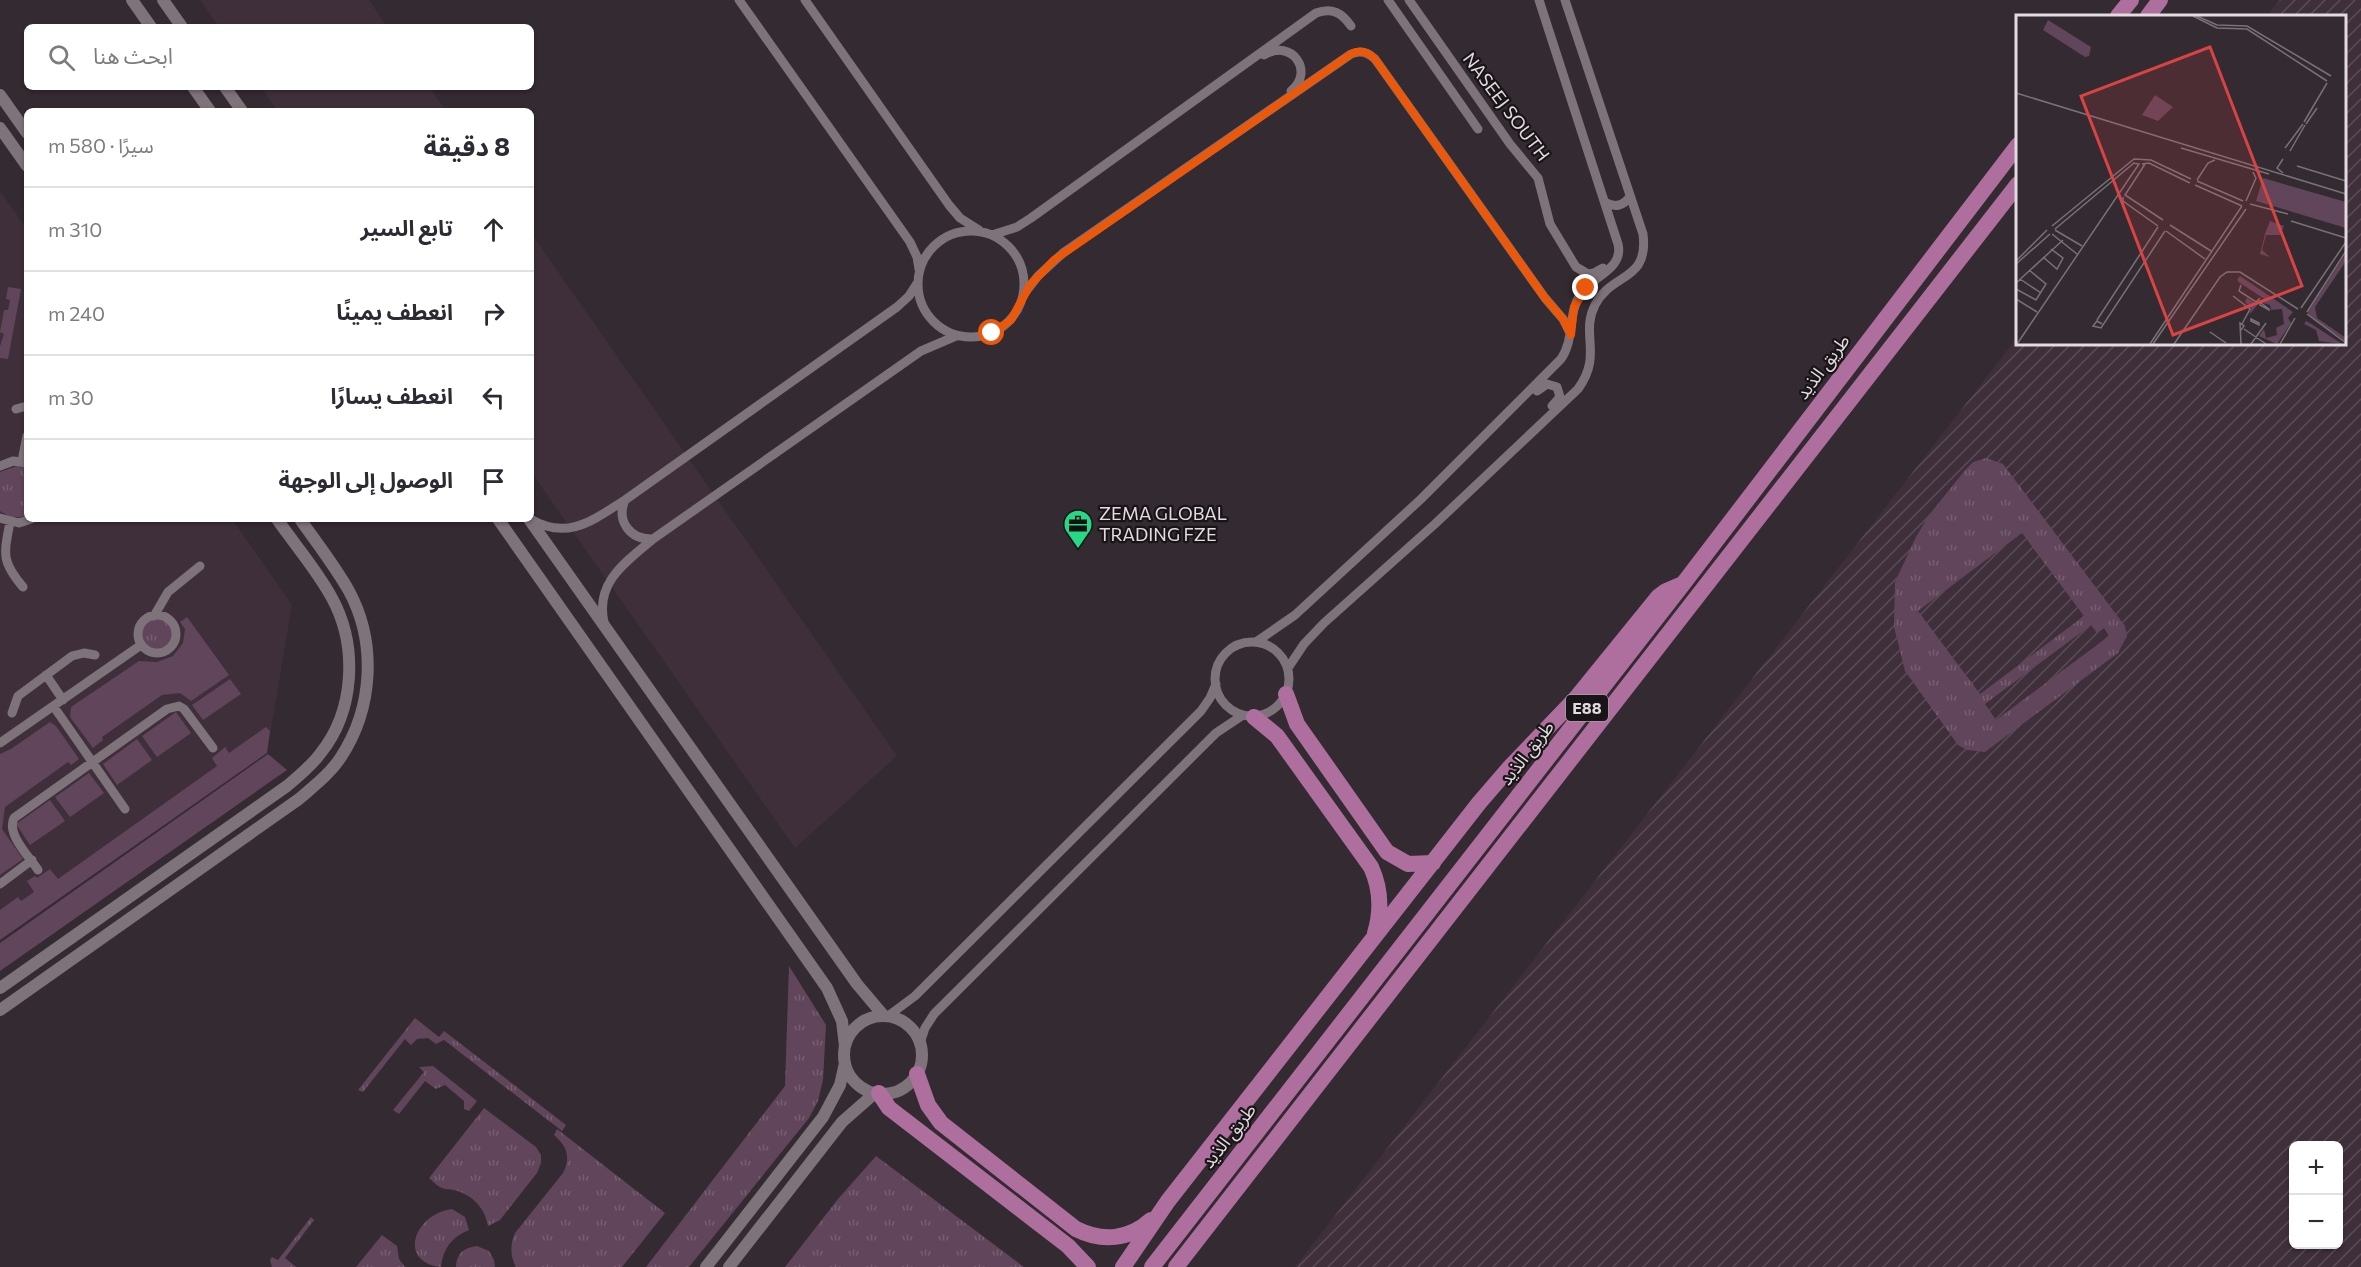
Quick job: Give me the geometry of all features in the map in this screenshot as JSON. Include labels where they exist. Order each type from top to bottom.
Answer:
[{"type":"highway","points":[[2119,15],[2131,0]]},
{"type":"highway","points":[[2149,15],[2160,0]]},
{"type":"highway","name":"طريق الذيد","points":[[1152,1267],[1683,584],[2016,148]]},
{"type":"highway","name":"E88","points":[[1176,1267],[1186,1259],[2016,187]]},
{"type":"highway","points":[[1123,1267],[1168,1201],[1494,785],[1576,698],[1658,597],[1665,591],[1683,584]]},
{"type":"highway","points":[[1286,694],[1296,724],[1387,852],[1416,866],[1433,863]]},
{"type":"highway","points":[[1248,716],[1277,736],[1371,867],[1376,877],[1380,897],[1379,918],[1373,938]]},
{"type":"highway","points":[[916,1074],[928,1105],[941,1124],[1076,1229],[1101,1238],[1127,1235],[1149,1221],[1168,1201]]},
{"type":"highway","points":[[877,1093],[889,1108],[1068,1246],[1088,1267]]},
{"type":"street","points":[[132,0],[149,24]]},
{"type":"street","points":[[163,0],[180,24]]},
{"type":"street","points":[[739,0],[910,242],[917,257],[921,302],[925,311],[938,327],[956,336],[982,337],[1002,328],[1017,311],[1024,294],[1054,260],[1351,54],[1358,52],[1370,54],[1545,298],[1563,319],[1571,335]]},
{"type":"street","points":[[805,0],[949,205],[960,218],[981,231],[992,234],[1009,246],[1021,263],[1025,284],[1024,294]]},
{"type":"street","points":[[1388,0],[1478,129]]},
{"type":"street","name":"NASEEJ SOUTH","points":[[1409,0],[1509,144],[1538,178],[1543,190],[1545,210],[1550,224],[1581,271],[1594,273],[1610,262],[1614,251],[1613,225]]},
{"type":"street","points":[[845,1046],[856,1027],[869,1019],[886,1016],[915,996],[1201,711],[1216,684],[1217,669],[1224,656],[1237,646],[1256,642],[1295,615],[1421,499],[1561,359],[1569,346],[1572,314],[1581,294],[1612,267],[1618,258],[1620,248],[1539,0]]},
{"type":"street","points":[[1288,668],[1304,644],[1324,623],[1436,523],[1582,384],[1591,359],[1589,326],[1592,311],[1599,298],[1626,277],[1642,260],[1643,234],[1565,0]]},
{"type":"street","points":[[992,234],[1009,230],[1031,218],[1320,11],[1336,12],[1344,16],[1351,26]]},
{"type":"street","points":[[1244,65],[1275,50],[1290,52],[1297,60],[1301,69],[1298,84],[1278,99],[1271,110]]},
{"type":"street","points":[[195,90],[208,108]]},
{"type":"street","points":[[227,90],[240,108]]},
{"type":"street","points":[[0,94],[24,129]]},
{"type":"street","points":[[0,128],[24,162]]},
{"type":"street","points":[[1605,202],[1617,206],[1630,196]]},
{"type":"street","points":[[534,521],[550,528],[573,528],[585,524],[625,500],[897,307],[909,296],[928,252],[937,243],[958,232],[981,231]]},
{"type":"street","points":[[604,624],[602,604],[607,584],[619,567],[653,539],[921,351],[956,336]]},
{"type":"street","points":[[1515,405],[1528,399],[1544,385],[1552,384],[1557,387],[1560,391],[1558,399],[1534,429]]},
{"type":"street","points":[[16,409],[24,407]]},
{"type":"street","points":[[0,466],[13,461],[24,462]]},
{"type":"street","points":[[625,500],[622,513],[625,526],[640,538],[653,539]]},
{"type":"street","points":[[0,518],[10,522],[24,521]]},
{"type":"street","points":[[10,522],[5,548],[6,559],[10,572],[23,586]]},
{"type":"street","points":[[0,988],[287,786],[305,771],[334,734],[343,712],[348,689],[350,665],[345,630],[332,598],[279,522]]},
{"type":"street","points":[[0,1010],[299,799],[322,780],[340,758],[354,732],[364,705],[368,676],[367,646],[361,618],[349,591],[302,522]]},
{"type":"street","points":[[500,522],[827,988],[840,1015],[845,1063],[840,1085],[830,1107],[706,1267]]},
{"type":"street","points":[[532,522],[857,984],[886,1016],[908,1025],[920,1043]]},
{"type":"street","points":[[154,616],[168,592],[200,566]]},
{"type":"street","points":[[154,616],[165,617],[172,623],[176,636],[170,648],[159,653],[152,653],[141,645],[138,629],[144,620],[154,616]]},
{"type":"street","points":[[845,1063],[853,1079],[867,1090],[877,1093],[892,1092],[903,1088],[916,1074],[921,1059],[920,1043],[925,1028],[934,1014],[1216,733],[1248,716],[1270,712],[1277,708],[1289,686],[1288,668],[1275,650],[1256,642]]},
{"type":"street","points":[[0,743],[141,645]]},
{"type":"street","points":[[12,713],[18,696],[72,656],[84,653],[95,655]]},
{"type":"street","points":[[46,675],[63,700]]},
{"type":"street","points":[[1216,684],[1222,700],[1235,712],[1248,716]]},
{"type":"street","points":[[38,870],[13,833],[11,823],[14,818],[92,762],[173,706],[179,705],[188,713],[213,747]]},
{"type":"street","points":[[54,706],[125,808]]},
{"type":"street","points":[[0,884],[32,860]]},
{"type":"street","points":[[729,1267],[842,1122],[877,1093]]},
{"type":"shaded area","points":[[200,0],[369,0],[385,24],[217,24]]},
{"type":"shaded area","points":[[2280,0],[2361,0],[2361,1267],[1295,1267],[2016,339],[2016,345],[2346,345],[2346,15],[2268,15]]},
{"type":"shaded area","points":[[263,90],[431,90],[444,108],[275,108]]},
{"type":"shaded area","points":[[0,191],[24,225],[24,522],[234,522],[292,605],[267,753],[0,940]]},
{"type":"shaded area","points":[[534,237],[897,756],[795,848],[534,476]]},
{"type":"green space","points":[[8,287],[21,289],[8,359],[0,358],[0,346],[4,334],[0,332],[4,310],[8,310],[10,300],[6,299]]},
{"type":"green space","points":[[1986,458],[2003,464],[2125,626],[2127,636],[2118,653],[1985,752],[1967,750],[1958,745],[1905,671],[1894,627],[1895,582],[1916,537],[1929,515],[1973,462]],"holes":[[[2022,533],[2084,616],[1980,694],[1918,611]],[[2091,625],[2097,633],[2104,628],[2109,636],[1996,720],[1985,704]]]},
{"type":"green space","points":[[17,466],[24,467],[24,516],[10,516],[0,511],[0,472]]},
{"type":"green space","points":[[187,617],[229,675],[191,701],[180,693],[162,695],[102,737],[103,740],[93,748],[70,717],[71,707],[139,661],[157,662],[173,656],[183,643],[185,629],[180,622]]},
{"type":"green space","points":[[157,619],[167,624],[172,634],[167,644],[157,649],[147,644],[142,634],[147,624]]},
{"type":"green space","points":[[230,679],[241,694],[203,720],[192,705]]},
{"type":"green space","points":[[176,712],[191,733],[157,757],[142,736]]},
{"type":"green space","points":[[50,722],[56,726],[79,759],[71,765],[68,762],[5,807],[2,829],[23,859],[0,875],[0,754]]},
{"type":"green space","points":[[266,727],[270,731],[267,753],[0,940],[0,910],[18,897],[21,901],[34,892],[27,881],[35,876],[37,878],[50,869],[58,879],[217,766],[212,758],[225,747],[229,753]]},
{"type":"green space","points":[[137,739],[152,760],[117,785],[103,764]]},
{"type":"green space","points":[[268,754],[287,770],[0,971],[0,943]]},
{"type":"green space","points":[[89,773],[104,793],[70,817],[55,797]]},
{"type":"green space","points":[[50,800],[65,821],[30,845],[16,824]]},
{"type":"green space","points":[[789,966],[826,1025],[823,1080],[818,1101],[809,1118],[689,1267],[646,1267],[785,1086]]},
{"type":"green space","points":[[415,1018],[439,1037],[444,1031],[566,1125],[562,1131],[444,1040],[436,1044],[428,1038],[417,1039],[411,1045],[405,1039],[363,1092],[358,1090]]},
{"type":"green space","points":[[433,1066],[477,1101],[469,1111],[464,1109],[464,1101],[445,1085],[436,1089],[425,1081],[399,1114],[393,1110],[424,1072],[419,1067]]},
{"type":"green space","points":[[484,1108],[536,1147],[541,1155],[537,1173],[500,1220],[488,1226],[484,1213],[477,1203],[461,1192],[442,1188],[429,1178]]},
{"type":"green space","points":[[557,1129],[665,1213],[622,1267],[516,1267],[514,1263],[511,1250],[515,1233],[563,1173],[567,1162],[565,1148],[554,1135]]},
{"type":"green space","points":[[876,1156],[1024,1267],[785,1267],[838,1199]]},
{"type":"green space","points":[[452,1209],[465,1217],[469,1230],[449,1244],[441,1267],[427,1263],[419,1257],[415,1248],[420,1228],[428,1219]]},
{"type":"green space","points":[[311,1217],[314,1220],[285,1258],[296,1267],[272,1267],[270,1260],[272,1257],[278,1260]]},
{"type":"green space","points":[[382,1235],[397,1246],[399,1259],[405,1267],[356,1267]]},
{"type":"green space","points":[[477,1246],[489,1251],[495,1267],[456,1267],[457,1258],[462,1252]]},
{"type":"place","name":"ZEMA GLOBAL TRADING FZE","points":[[1078,550]]},
{"type":"route","points":[[992,333],[1011,320],[1030,285],[1054,260],[1354,52],[1366,52],[1375,59],[1545,298],[1563,319],[1571,335],[1574,307],[1586,288]]}]
